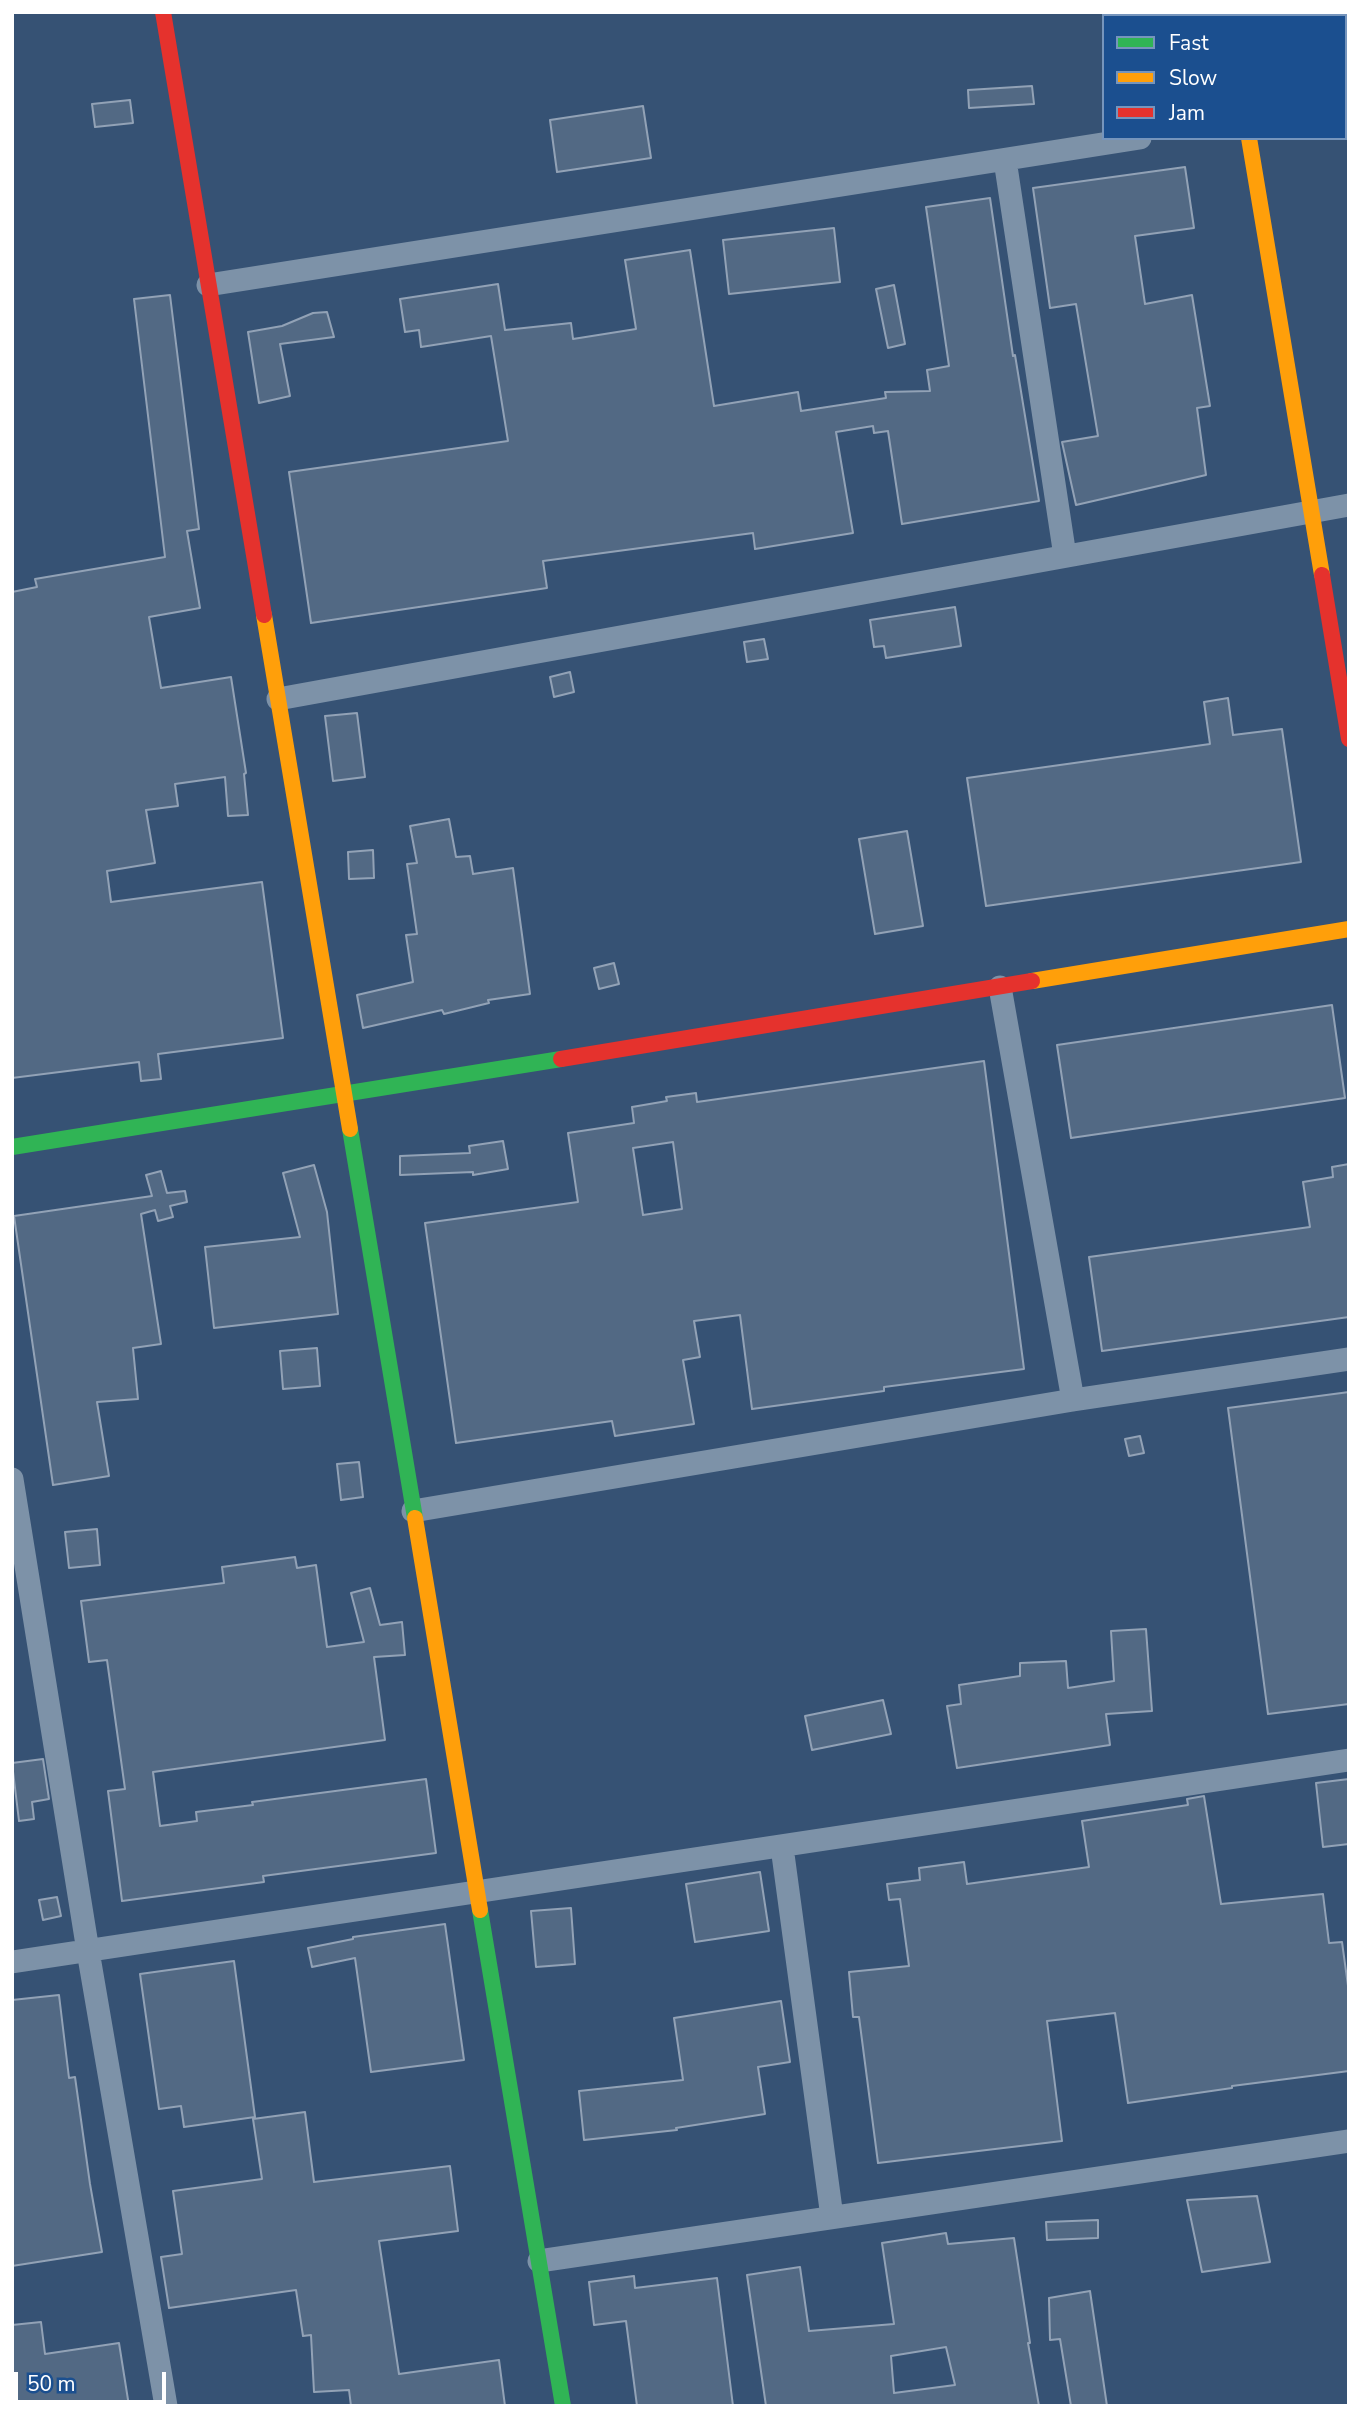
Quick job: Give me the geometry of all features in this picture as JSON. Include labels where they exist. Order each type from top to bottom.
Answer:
[{"type":"street","points":[[163,12],[563,2406]]},
{"type":"street","points":[[208,285],[1128,140]]},
{"type":"street","points":[[1249,140],[1349,739]]},
{"type":"street","points":[[1004,160],[1065,556]]},
{"type":"street","points":[[278,699],[1349,505]]},
{"type":"street","points":[[12,1147],[344,1095],[1349,929]]},
{"type":"street","points":[[1000,987],[1073,1400]]},
{"type":"street","points":[[413,1511],[1073,1400],[1349,1359]]},
{"type":"street","points":[[12,1479],[88,1951],[166,2406]]},
{"type":"street","points":[[12,1962],[1349,1760]]},
{"type":"street","points":[[782,1847],[832,2217]]},
{"type":"street","points":[[539,2261],[1349,2141]]},
{"type":"building","points":[[1032,86],[1034,104],[969,108],[968,90]]},
{"type":"building","points":[[130,100],[133,123],[95,127],[92,104]]},
{"type":"building","points":[[643,106],[651,158],[557,172],[550,120]]},
{"type":"building","points":[[1185,167],[1194,228],[1135,236],[1145,304],[1192,295],[1210,406],[1197,408],[1206,475],[1076,505],[1062,442],[1098,436],[1076,304],[1050,308],[1033,188]]},
{"type":"building","points":[[990,198],[1013,356],[1015,355],[1039,501],[902,524],[888,431],[874,433],[873,426],[836,432],[853,533],[755,549],[753,533],[543,561],[547,588],[311,623],[289,472],[508,441],[491,336],[421,347],[419,330],[405,332],[400,299],[498,284],[505,330],[571,323],[573,339],[636,329],[625,260],[690,250],[714,406],[798,392],[801,411],[886,398],[885,392],[930,391],[927,370],[949,366],[926,207]]},
{"type":"building","points":[[834,228],[840,282],[729,294],[723,240]]},
{"type":"building","points":[[894,285],[905,344],[888,348],[876,289]]},
{"type":"building","points":[[170,295],[199,529],[187,531],[200,608],[149,617],[161,688],[231,677],[246,773],[248,815],[228,816],[225,777],[175,784],[178,806],[146,810],[155,863],[107,871],[111,902],[262,882],[283,1038],[158,1054],[161,1079],[141,1081],[139,1062],[12,1078],[12,592],[37,587],[35,579],[165,557],[134,299]]},
{"type":"building","points":[[327,312],[334,337],[280,344],[290,396],[259,403],[248,332],[282,326],[313,313]]},
{"type":"building","points":[[955,607],[961,646],[886,658],[884,646],[874,647],[870,620]]},
{"type":"building","points":[[764,639],[768,659],[747,662],[744,642]]},
{"type":"building","points":[[570,672],[574,692],[554,697],[550,677]]},
{"type":"building","points":[[1228,698],[1233,735],[1282,729],[1301,862],[986,906],[967,778],[1210,744],[1204,702]]},
{"type":"building","points":[[357,713],[365,777],[333,781],[325,716]]},
{"type":"building","points":[[449,819],[456,857],[470,856],[473,874],[513,868],[530,994],[488,1000],[489,1003],[444,1014],[442,1010],[363,1028],[357,995],[413,982],[406,935],[417,934],[407,864],[417,863],[410,826]]},
{"type":"building","points":[[907,831],[923,926],[875,934],[859,839]]},
{"type":"building","points":[[373,850],[374,878],[349,879],[348,852]]},
{"type":"building","points":[[614,963],[619,984],[599,989],[594,968]]},
{"type":"building","points":[[1332,1005],[1345,1098],[1071,1138],[1057,1045]]},
{"type":"building","points":[[984,1061],[1024,1369],[884,1387],[884,1391],[752,1409],[740,1315],[694,1321],[700,1357],[683,1360],[694,1424],[615,1436],[612,1421],[456,1443],[425,1223],[578,1202],[568,1133],[634,1123],[632,1107],[667,1101],[666,1097],[696,1093],[697,1102]],"holes":[[[673,1142],[682,1209],[643,1215],[633,1148]]]},
{"type":"building","points":[[503,1141],[508,1169],[473,1175],[473,1172],[400,1175],[400,1156],[470,1153],[469,1146]]},
{"type":"building","points":[[1349,1164],[1349,1317],[1102,1351],[1089,1257],[1310,1227],[1303,1182],[1333,1177],[1332,1167]]},
{"type":"building","points":[[314,1165],[327,1212],[338,1314],[214,1328],[205,1247],[300,1237],[283,1173]]},
{"type":"building","points":[[161,1171],[167,1193],[185,1191],[187,1202],[170,1206],[173,1217],[158,1221],[155,1210],[141,1214],[161,1344],[133,1348],[138,1399],[97,1402],[109,1476],[53,1485],[14,1216],[152,1196],[146,1175]]},
{"type":"building","points":[[317,1348],[320,1386],[283,1389],[280,1351]]},
{"type":"building","points":[[1349,1392],[1349,1704],[1268,1714],[1228,1408]]},
{"type":"building","points":[[1140,1436],[1144,1453],[1129,1456],[1125,1439]]},
{"type":"building","points":[[359,1462],[363,1497],[341,1500],[337,1464]]},
{"type":"building","points":[[97,1529],[100,1565],[69,1568],[65,1532]]},
{"type":"building","points":[[295,1557],[297,1568],[316,1565],[327,1647],[364,1642],[351,1593],[370,1588],[380,1625],[402,1622],[405,1655],[374,1657],[385,1740],[153,1772],[160,1826],[197,1821],[196,1812],[253,1805],[252,1802],[426,1779],[436,1853],[263,1876],[264,1882],[122,1901],[108,1791],[125,1789],[107,1660],[89,1662],[81,1601],[224,1583],[222,1567]]},
{"type":"building","points":[[1146,1629],[1152,1711],[1106,1714],[1110,1745],[957,1768],[947,1706],[961,1704],[959,1685],[1020,1676],[1020,1663],[1066,1661],[1068,1688],[1114,1681],[1111,1631]]},
{"type":"building","points":[[883,1700],[891,1734],[812,1750],[805,1716]]},
{"type":"building","points":[[43,1759],[49,1799],[32,1802],[34,1819],[19,1821],[12,1763]]},
{"type":"building","points":[[1349,1779],[1349,1844],[1323,1847],[1316,1783]]},
{"type":"building","points":[[1204,1796],[1221,1904],[1323,1894],[1329,1943],[1342,1942],[1349,1993],[1349,2071],[1128,2103],[1115,2013],[1047,2021],[1062,2141],[878,2163],[859,2017],[853,2017],[849,1972],[909,1966],[900,1899],[889,1900],[887,1884],[920,1880],[919,1868],[964,1862],[967,1884],[1089,1867],[1082,1821],[1188,1805],[1187,1799]]},
{"type":"building","points":[[760,1872],[769,1931],[695,1942],[686,1884]]},
{"type":"building","points":[[57,1897],[61,1916],[43,1920],[39,1900]]},
{"type":"building","points":[[571,1908],[575,1964],[536,1967],[531,1911]]},
{"type":"building","points":[[445,1924],[464,2060],[371,2072],[355,1958],[312,1967],[308,1948],[353,1937]]},
{"type":"building","points":[[234,1961],[255,2117],[184,2127],[181,2106],[159,2109],[140,1974]]},
{"type":"building","points":[[59,1995],[69,2078],[75,2077],[102,2252],[12,2266],[12,2000]]},
{"type":"building","points":[[781,2001],[790,2062],[758,2067],[765,2114],[676,2128],[677,2130],[584,2140],[579,2091],[683,2080],[674,2018]]},
{"type":"building","points":[[305,2112],[314,2182],[450,2166],[458,2231],[379,2241],[399,2374],[499,2360],[505,2406],[351,2406],[349,2390],[314,2392],[311,2335],[303,2336],[296,2290],[169,2308],[161,2257],[182,2254],[173,2191],[262,2179],[253,2119]]},
{"type":"building","points":[[1257,2196],[1270,2262],[1202,2272],[1187,2200]]},
{"type":"building","points":[[1098,2220],[1098,2238],[1047,2240],[1046,2222]]},
{"type":"building","points":[[946,2233],[948,2244],[1014,2238],[1039,2406],[766,2406],[747,2275],[800,2267],[809,2331],[894,2324],[882,2243]],"holes":[[[946,2347],[955,2385],[894,2393],[891,2356]]]},
{"type":"building","points":[[634,2276],[635,2288],[717,2278],[733,2406],[637,2406],[626,2321],[594,2325],[589,2282]]},
{"type":"building","points":[[1090,2291],[1107,2406],[1071,2406],[1060,2339],[1050,2340],[1049,2298]]},
{"type":"building","points":[[41,2322],[45,2354],[119,2343],[129,2406],[12,2406],[12,2325]]},
{"type":"traffic: fast","points":[[12,1147],[561,1059]]},
{"type":"traffic: fast","points":[[350,1129],[415,1518]]},
{"type":"traffic: fast","points":[[480,1910],[563,2406]]},
{"type":"traffic: slow","points":[[1249,140],[1322,575]]},
{"type":"traffic: slow","points":[[264,615],[350,1129]]},
{"type":"traffic: slow","points":[[1032,981],[1349,929]]},
{"type":"traffic: slow","points":[[415,1518],[480,1910]]},
{"type":"traffic: jam","points":[[163,12],[264,615]]},
{"type":"traffic: jam","points":[[1322,575],[1349,739]]},
{"type":"traffic: jam","points":[[561,1059],[1032,981]]}]
